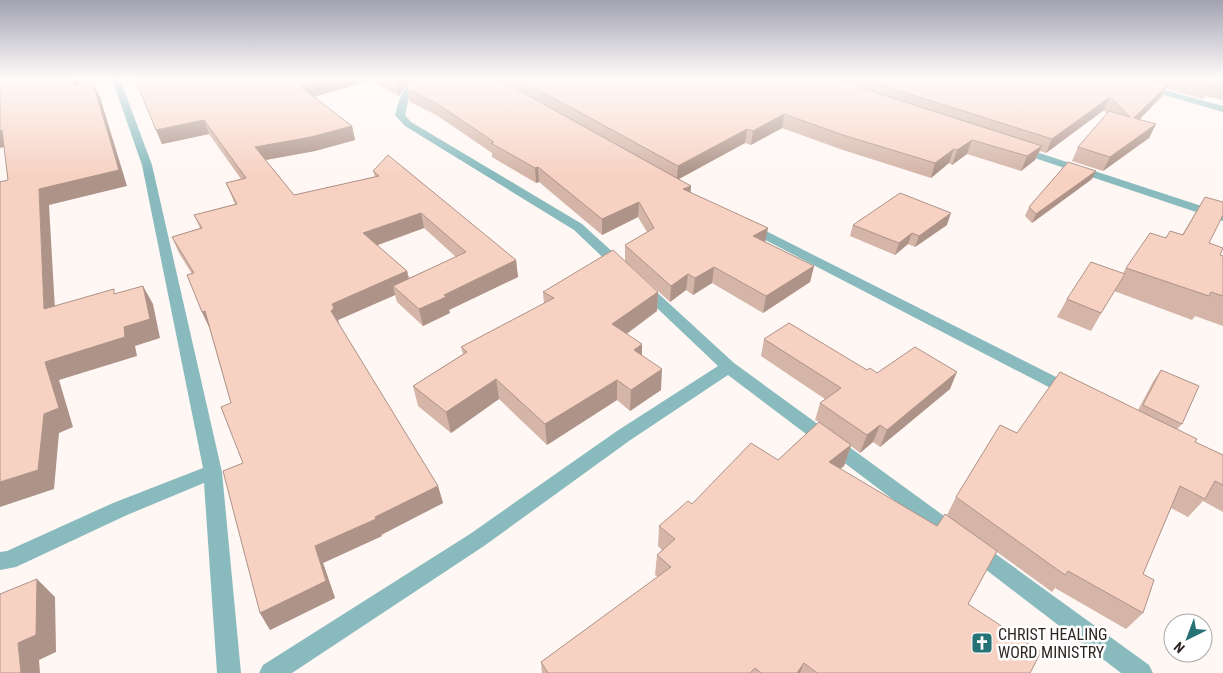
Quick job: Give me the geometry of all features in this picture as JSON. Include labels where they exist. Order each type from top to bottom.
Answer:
[{"type":"street","points":[[127,110],[147,165],[213,472],[229,673]]},
{"type":"street","points":[[401,110],[400,115],[408,124],[578,226],[728,367],[1141,673]]},
{"type":"street","points":[[1006,145],[1223,218]]},
{"type":"street","points":[[738,221],[1082,397]]},
{"type":"street","points":[[271,673],[477,540],[623,436],[728,367]]},
{"type":"street","points":[[0,562],[9,560],[120,509],[213,472]]},
{"type":"building","points":[[0,110],[101,110],[119,170],[39,189],[44,309],[114,289],[114,294],[143,286],[150,319],[124,327],[125,337],[45,362],[59,408],[44,414],[38,470],[0,482],[0,182],[8,180],[2,130],[0,131]]},
{"type":"building","points":[[148,110],[332,110],[352,126],[311,137],[255,147],[294,195],[379,176],[373,171],[388,155],[516,260],[419,309],[393,286],[466,252],[421,213],[363,233],[407,271],[332,304],[334,308],[331,311],[438,486],[375,517],[376,519],[315,546],[326,581],[260,613],[223,471],[243,463],[221,407],[231,403],[205,311],[202,312],[187,275],[194,273],[172,237],[202,228],[194,215],[237,204],[226,183],[246,178],[204,120],[156,130]]},
{"type":"building","points":[[447,110],[555,110],[691,186],[683,189],[768,228],[753,236],[814,266],[766,296],[714,267],[695,278],[688,274],[671,286],[625,245],[654,228],[639,202],[602,219],[538,167],[535,168],[491,143],[494,142]]},
{"type":"building","points":[[576,110],[931,110],[1042,146],[1027,156],[972,140],[957,150],[954,149],[935,163],[843,135],[784,114],[753,131],[747,129],[678,166]]},
{"type":"building","points":[[961,110],[1091,110],[1052,139]]},
{"type":"building","points":[[1123,110],[1142,110],[1134,118],[1156,124],[1110,157],[1078,147],[1109,111],[1130,117]]},
{"type":"building","points":[[1068,162],[1096,171],[1036,214],[1029,207]]},
{"type":"building","points":[[900,193],[951,213],[919,236],[912,233],[899,243],[853,225]]},
{"type":"building","points":[[1205,197],[1223,202],[1223,215],[1209,243],[1223,248],[1220,255],[1223,256],[1223,296],[1211,292],[1209,296],[1126,268],[1150,233],[1166,238],[1170,231],[1183,235]]},
{"type":"building","points":[[613,250],[658,292],[612,324],[642,344],[634,350],[662,369],[631,390],[617,380],[545,424],[496,379],[446,412],[413,386],[467,352],[461,347],[554,298],[543,292]]},
{"type":"building","points":[[1091,262],[1125,274],[1101,313],[1067,299]]},
{"type":"building","points":[[789,323],[867,370],[870,368],[877,373],[915,347],[957,372],[887,430],[880,425],[867,435],[820,403],[841,388],[764,339]]},
{"type":"building","points":[[1161,370],[1199,386],[1182,424],[1143,405]]},
{"type":"building","points":[[1060,372],[1197,439],[1195,442],[1223,455],[1223,485],[1215,481],[1205,499],[1180,486],[1143,574],[1154,580],[1143,613],[1068,571],[1065,575],[956,497],[1000,425],[1017,433]]},
{"type":"building","points":[[819,422],[851,445],[829,462],[937,526],[945,514],[997,551],[968,604],[1041,652],[1030,673],[817,673],[804,663],[797,673],[761,673],[755,668],[750,673],[548,673],[541,662],[671,567],[657,555],[675,539],[659,526],[688,501],[692,504],[751,443],[778,460]]},
{"type":"building","points":[[37,579],[36,635],[18,643],[21,673],[0,673],[0,594]]},
{"type":"place","name":"CHRIST HEALING WORD MINISTRY","points":[[982,643]]}]
